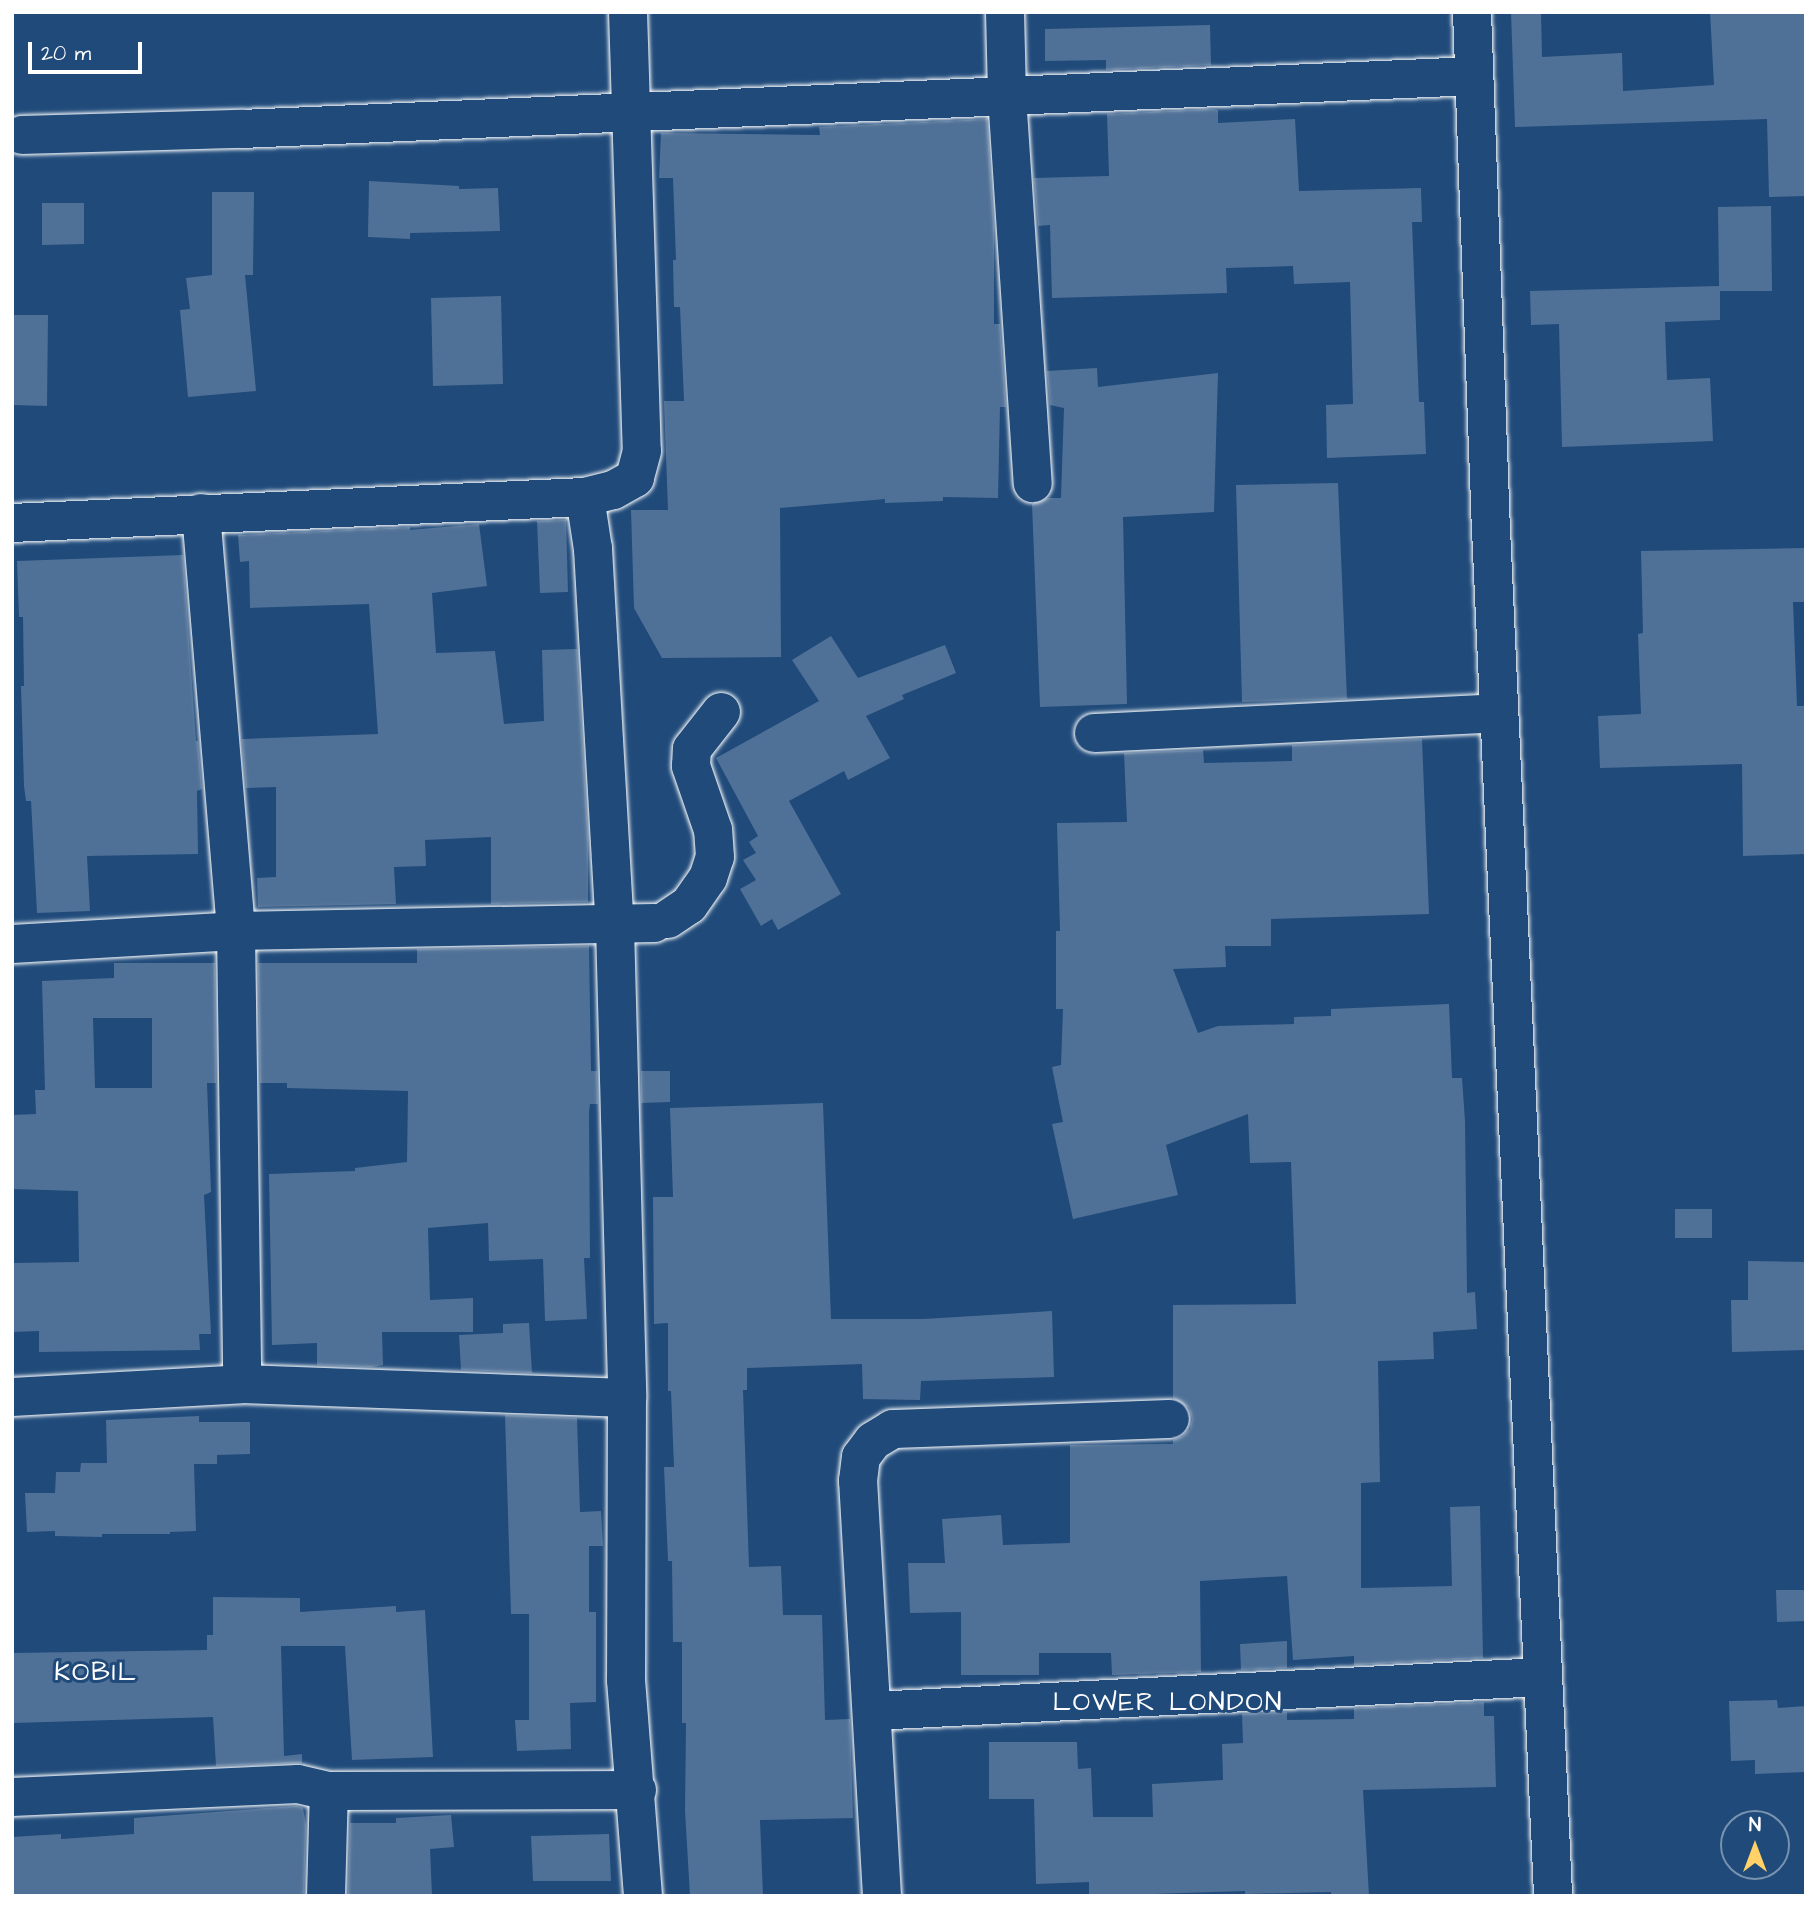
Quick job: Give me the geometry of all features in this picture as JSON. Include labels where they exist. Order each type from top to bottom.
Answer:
[{"type":"street","points":[[12,523],[586,497],[613,490],[635,478],[642,451],[629,112],[628,12]]},
{"type":"street","points":[[1005,12],[1007,96],[1033,483]]},
{"type":"street","points":[[1472,12],[1499,713],[1553,1896]]},
{"type":"street","points":[[22,135],[1473,76]]},
{"type":"street","points":[[586,497],[593,549],[615,926],[627,1398],[626,1680],[637,1790],[643,1896]]},
{"type":"street","points":[[201,513],[236,931],[242,1384]]},
{"type":"street","points":[[12,944],[236,931],[615,926],[661,921],[689,905],[708,878],[715,858],[713,830],[691,766],[692,749],[721,712]]},
{"type":"street","points":[[1094,733],[1499,713]]},
{"type":"street","points":[[12,1397],[242,1384],[627,1398]]},
{"type":"street","points":[[882,1896],[858,1481],[861,1457],[873,1441],[893,1429],[1170,1419]]},
{"type":"street","points":[[873,1711],[1543,1677]]},
{"type":"street","points":[[12,1797],[298,1784],[330,1791],[637,1790]]},
{"type":"street","points":[[326,1896],[330,1791]]},
{"type":"building","points":[[1511,12],[1541,12],[1542,57],[1622,53],[1623,91],[1714,85],[1710,12],[1805,12],[1806,196],[1769,197],[1767,119],[1515,127]]},
{"type":"building","points":[[1210,25],[1211,65],[1106,70],[1106,60],[1045,61],[1045,29]]},
{"type":"building","points":[[1218,110],[1218,123],[1295,119],[1299,191],[1421,188],[1422,222],[1412,222],[1419,402],[1424,402],[1426,454],[1327,458],[1326,405],[1353,404],[1350,282],[1294,284],[1293,266],[1226,268],[1227,293],[1052,298],[1050,225],[1038,226],[1034,178],[1109,176],[1107,114]]},
{"type":"building","points":[[987,119],[994,227],[994,324],[1000,324],[1006,407],[1000,407],[998,498],[943,497],[943,501],[885,503],[885,499],[780,508],[781,657],[662,658],[634,608],[631,510],[668,510],[664,401],[684,401],[680,307],[674,307],[673,260],[676,260],[673,178],[659,178],[661,133],[820,135],[819,127]]},
{"type":"building","points":[[369,181],[459,186],[459,189],[498,188],[500,231],[410,233],[410,239],[368,237]]},
{"type":"building","points":[[212,192],[254,192],[253,275],[245,275],[256,391],[188,397],[180,310],[190,309],[186,278],[212,275]]},
{"type":"building","points":[[42,203],[84,203],[84,244],[42,245]]},
{"type":"building","points":[[1771,206],[1772,291],[1720,291],[1720,320],[1665,322],[1667,380],[1710,378],[1713,441],[1562,447],[1559,324],[1531,325],[1530,291],[1719,286],[1718,207]]},
{"type":"building","points":[[501,296],[503,384],[433,386],[431,298]]},
{"type":"building","points":[[12,315],[48,315],[47,406],[12,405]]},
{"type":"building","points":[[1097,368],[1098,387],[1218,373],[1214,512],[1123,517],[1127,704],[1040,707],[1032,504],[1048,498],[1061,498],[1064,408],[1050,405],[1047,371]]},
{"type":"building","points":[[1338,483],[1347,699],[1242,702],[1236,485]]},
{"type":"building","points":[[566,520],[568,592],[540,593],[537,521]]},
{"type":"building","points":[[479,524],[487,586],[432,593],[436,653],[495,651],[504,724],[544,721],[542,650],[577,649],[588,836],[588,902],[491,904],[491,837],[425,840],[426,866],[394,867],[396,904],[258,907],[257,878],[276,877],[276,787],[246,788],[242,739],[378,734],[369,604],[250,608],[249,561],[240,562],[238,535],[410,527],[410,530]]},
{"type":"building","points":[[1806,548],[1806,602],[1793,602],[1797,706],[1806,706],[1806,854],[1743,856],[1742,764],[1600,768],[1598,716],[1641,714],[1638,634],[1643,633],[1641,551]]},
{"type":"building","points":[[183,555],[202,789],[197,791],[198,854],[87,856],[90,911],[37,913],[31,801],[26,801],[24,786],[21,686],[24,686],[23,617],[19,617],[17,561]]},
{"type":"building","points":[[831,636],[858,678],[945,645],[956,673],[902,695],[904,699],[866,716],[890,758],[848,780],[844,771],[789,801],[841,894],[778,930],[772,919],[761,926],[740,889],[756,880],[743,860],[756,853],[749,842],[758,836],[716,758],[819,701],[792,660]]},
{"type":"building","points":[[1422,739],[1429,914],[1271,919],[1271,946],[1225,946],[1226,967],[1173,969],[1198,1033],[1218,1026],[1294,1024],[1294,1017],[1331,1016],[1331,1009],[1449,1004],[1452,1078],[1462,1078],[1465,1121],[1467,1293],[1475,1292],[1477,1329],[1433,1332],[1434,1359],[1378,1361],[1380,1482],[1361,1483],[1361,1588],[1452,1586],[1450,1507],[1480,1506],[1483,1658],[1354,1665],[1354,1656],[1293,1660],[1287,1576],[1200,1581],[1201,1672],[1112,1675],[1111,1653],[1039,1653],[1039,1675],[961,1675],[961,1612],[910,1613],[908,1563],[945,1563],[942,1519],[1001,1515],[1003,1545],[1070,1543],[1070,1445],[1173,1444],[1173,1440],[1182,1437],[1190,1429],[1192,1419],[1189,1408],[1173,1398],[1173,1305],[1296,1304],[1291,1162],[1250,1163],[1248,1114],[1166,1145],[1178,1195],[1073,1219],[1052,1124],[1063,1122],[1052,1067],[1061,1065],[1063,1009],[1056,1009],[1056,931],[1060,931],[1057,823],[1127,822],[1124,753],[1203,750],[1204,763],[1292,761],[1292,745]]},
{"type":"building","points":[[589,946],[591,1071],[597,1071],[598,1104],[590,1104],[589,1112],[590,1258],[584,1258],[587,1319],[545,1321],[543,1259],[489,1261],[488,1223],[428,1228],[430,1300],[473,1298],[473,1332],[382,1332],[383,1365],[372,1367],[317,1365],[317,1343],[272,1345],[269,1174],[355,1171],[355,1168],[407,1162],[408,1091],[287,1088],[287,1083],[260,1083],[258,963],[417,963],[417,949]]},
{"type":"building","points":[[114,963],[215,963],[216,1083],[207,1083],[211,1192],[204,1195],[211,1334],[199,1334],[200,1350],[39,1352],[39,1331],[12,1332],[12,1263],[79,1262],[78,1191],[12,1189],[12,1115],[36,1114],[35,1090],[45,1090],[42,981],[114,978]],"holes":[[[93,1018],[152,1018],[152,1088],[95,1088]]]},
{"type":"building","points":[[641,1071],[670,1071],[670,1102],[641,1103]]},
{"type":"building","points":[[823,1103],[831,1319],[924,1319],[1052,1311],[1054,1377],[921,1381],[920,1400],[863,1399],[862,1364],[747,1368],[747,1390],[743,1390],[749,1567],[781,1566],[783,1615],[822,1615],[825,1720],[850,1719],[853,1818],[760,1820],[763,1896],[690,1896],[685,1811],[686,1723],[682,1723],[682,1642],[673,1642],[672,1561],[668,1561],[664,1467],[674,1467],[671,1391],[668,1391],[668,1323],[654,1324],[653,1197],[673,1197],[670,1108]]},
{"type":"building","points":[[1675,1209],[1712,1209],[1712,1238],[1675,1238]]},
{"type":"building","points":[[1748,1261],[1806,1262],[1806,1350],[1732,1352],[1731,1300],[1748,1300]]},
{"type":"building","points":[[529,1323],[532,1373],[461,1370],[459,1335],[503,1333],[503,1324]]},
{"type":"building","points":[[505,1415],[577,1418],[580,1512],[601,1511],[603,1546],[589,1546],[589,1612],[596,1612],[596,1702],[570,1703],[571,1749],[517,1751],[515,1720],[529,1720],[529,1614],[511,1614]]},
{"type":"building","points":[[199,1416],[199,1422],[250,1422],[250,1454],[217,1455],[217,1464],[194,1464],[196,1531],[170,1534],[102,1534],[102,1537],[55,1536],[55,1531],[27,1532],[25,1493],[55,1493],[56,1472],[80,1472],[81,1463],[107,1463],[106,1420]]},
{"type":"building","points":[[1776,1590],[1806,1590],[1806,1621],[1777,1622]]},
{"type":"building","points":[[213,1597],[300,1598],[300,1612],[396,1606],[396,1612],[425,1610],[433,1757],[352,1760],[345,1646],[281,1646],[284,1756],[302,1754],[302,1763],[216,1766],[213,1717],[13,1723],[12,1653],[207,1650],[207,1635],[213,1635]]},
{"type":"building","points":[[1287,1641],[1287,1668],[1241,1670],[1240,1644]]},
{"type":"building","points":[[1777,1700],[1778,1708],[1806,1706],[1806,1772],[1755,1774],[1755,1760],[1731,1761],[1729,1701]]},
{"type":"building","points":[[1484,1702],[1484,1716],[1494,1716],[1496,1787],[1363,1790],[1369,1896],[1331,1896],[1331,1892],[1245,1894],[1245,1891],[1089,1896],[1089,1882],[1036,1884],[1034,1799],[989,1799],[989,1742],[1077,1742],[1078,1769],[1091,1768],[1093,1817],[1153,1817],[1152,1784],[1223,1780],[1222,1744],[1243,1743],[1242,1714],[1287,1712],[1287,1720],[1354,1719],[1354,1708]]},
{"type":"building","points":[[296,1806],[303,1808],[306,1824],[304,1896],[12,1896],[12,1837],[61,1834],[61,1839],[134,1834],[134,1818]]},
{"type":"building","points":[[451,1815],[454,1847],[430,1849],[432,1896],[348,1896],[350,1823],[396,1823],[396,1818]]},
{"type":"building","points":[[609,1834],[611,1881],[533,1881],[531,1836]]},
{"type":"district","name":"KOBIL","points":[[96,1673]]},
{"type":"district","name":"LOWER LONDON","points":[[1168,1703]]}]
